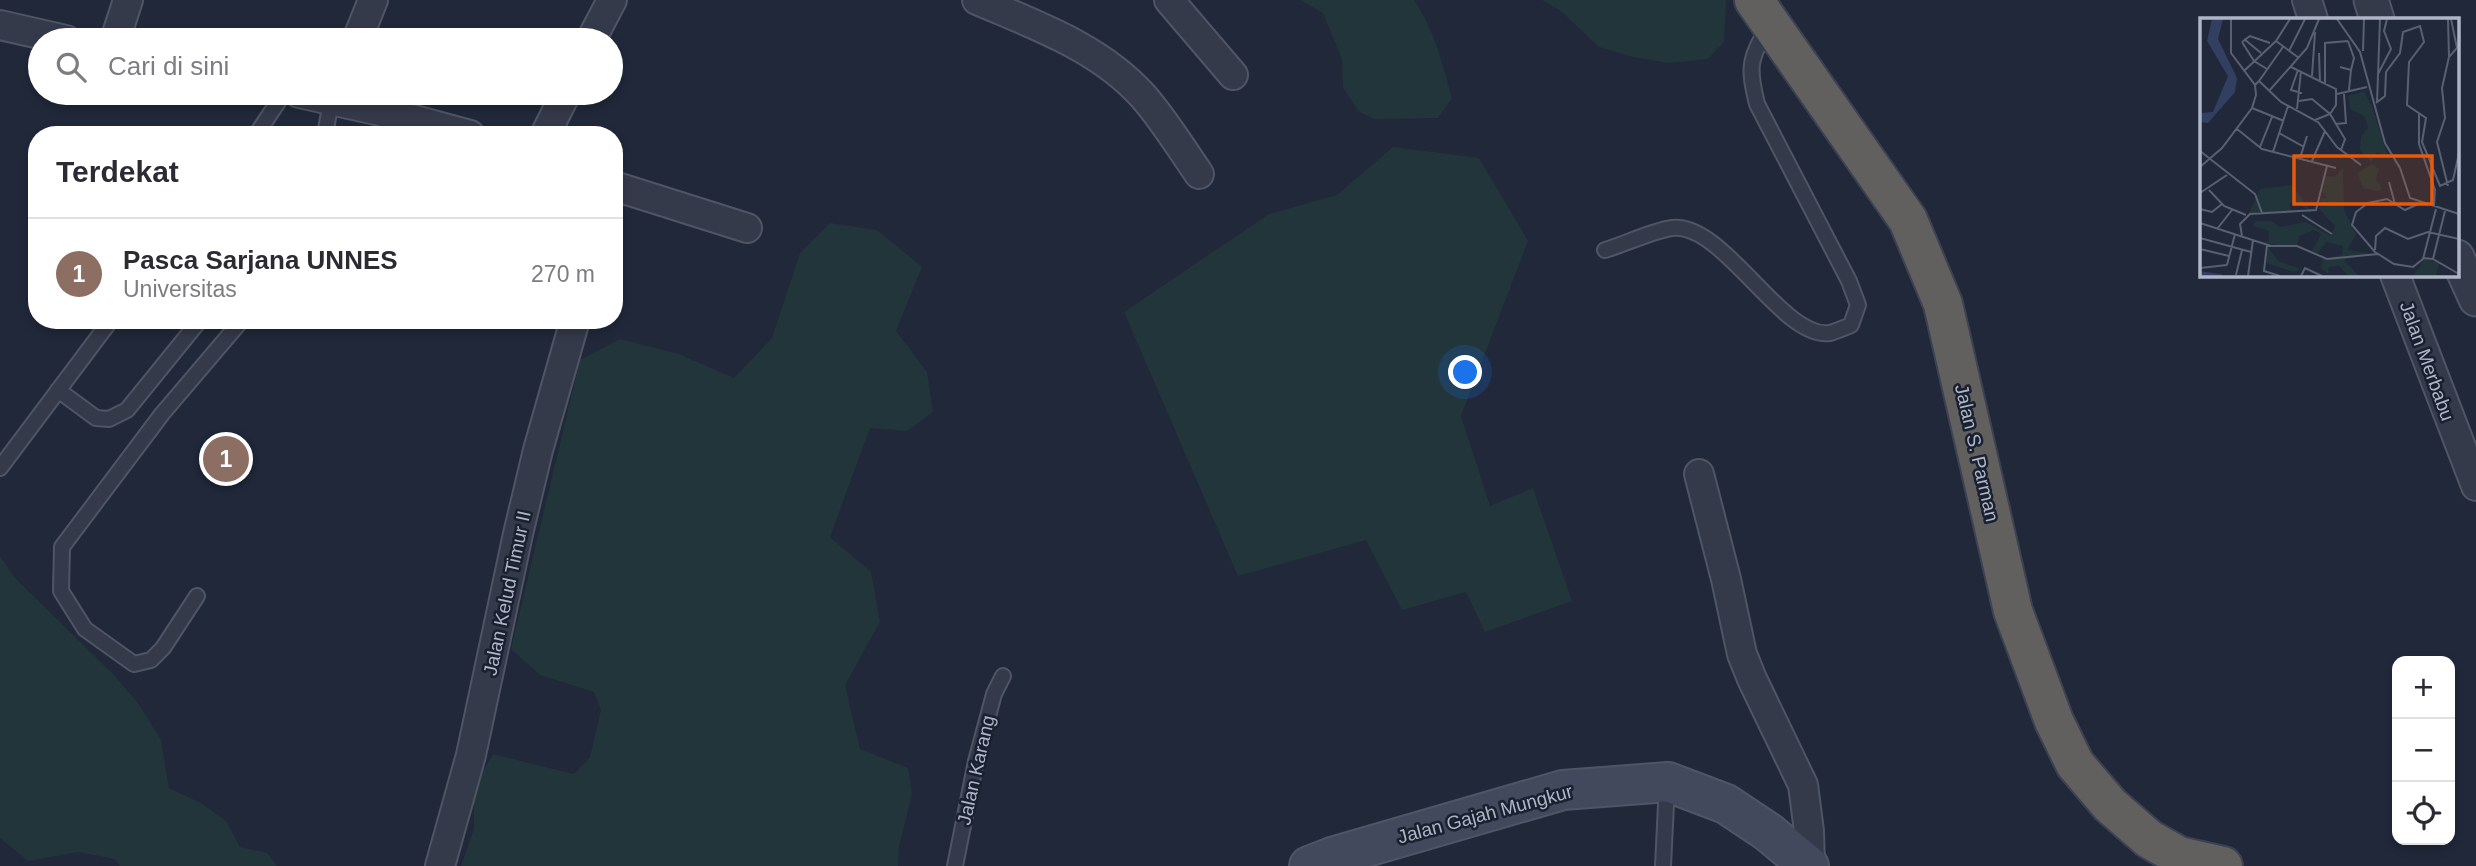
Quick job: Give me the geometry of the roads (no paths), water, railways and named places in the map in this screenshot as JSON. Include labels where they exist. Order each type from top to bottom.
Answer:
[{"type":"highway","name":"Jalan S. Parman","points":[[1762,11],[1908,220],[1943,304],[2013,611],[2054,721],[2075,764],[2110,805],[2149,839],[2179,856],[2219,865]]},
{"type":"main road","name":"Jalan Gajah Mungkur","points":[[1309,866],[1563,790],[1668,782],[1726,804],[1769,832],[1810,866]]},
{"type":"street","points":[[120,28],[128,0]]},
{"type":"street","points":[[362,28],[373,0]]},
{"type":"street","points":[[597,28],[612,0]]},
{"type":"street","points":[[977,0],[1069,40],[1102,61],[1143,96],[1199,174]]},
{"type":"street","points":[[1169,0],[1233,75]]},
{"type":"street","points":[[2307,0],[2312,18]]},
{"type":"street","points":[[2371,0],[2377,18]]},
{"type":"street","points":[[0,25],[28,31]]},
{"type":"street","points":[[349,105],[387,124]]},
{"type":"street","points":[[550,126],[560,105]]},
{"type":"street","points":[[623,189],[747,228]]},
{"type":"street","points":[[2458,259],[2476,299]]},
{"type":"street","name":"Jalan Merbabu","points":[[2395,276],[2476,486]]},
{"type":"street","name":"Jalan Kelud Timur II","points":[[440,866],[471,755],[538,450],[572,329]]},
{"type":"street","points":[[1699,474],[1727,579],[1742,654],[1803,785],[1810,866]]},
{"type":"lane","points":[[1605,250],[1673,228],[1693,231],[1714,244],[1801,326],[1828,333],[1851,326],[1858,306],[1849,281],[1757,104],[1751,78],[1752,55],[1762,11]]},
{"type":"lane","points":[[262,126],[276,105]]},
{"type":"lane","points":[[327,126],[331,105]]},
{"type":"lane","points":[[0,468],[104,329]]},
{"type":"lane","points":[[58,390],[96,418],[108,419],[127,410],[193,329]]},
{"type":"lane","points":[[197,596],[163,648],[151,660],[134,664],[85,629],[61,591],[62,547],[162,414],[234,329]]},
{"type":"lane","name":"Jalan Karang","points":[[955,866],[976,761],[994,694],[1003,676]]},
{"type":"lane","points":[[1663,866],[1668,782]]},
{"type":"place","name":"Pasca Sarjana UNNES","points":[[226,459]]}]
